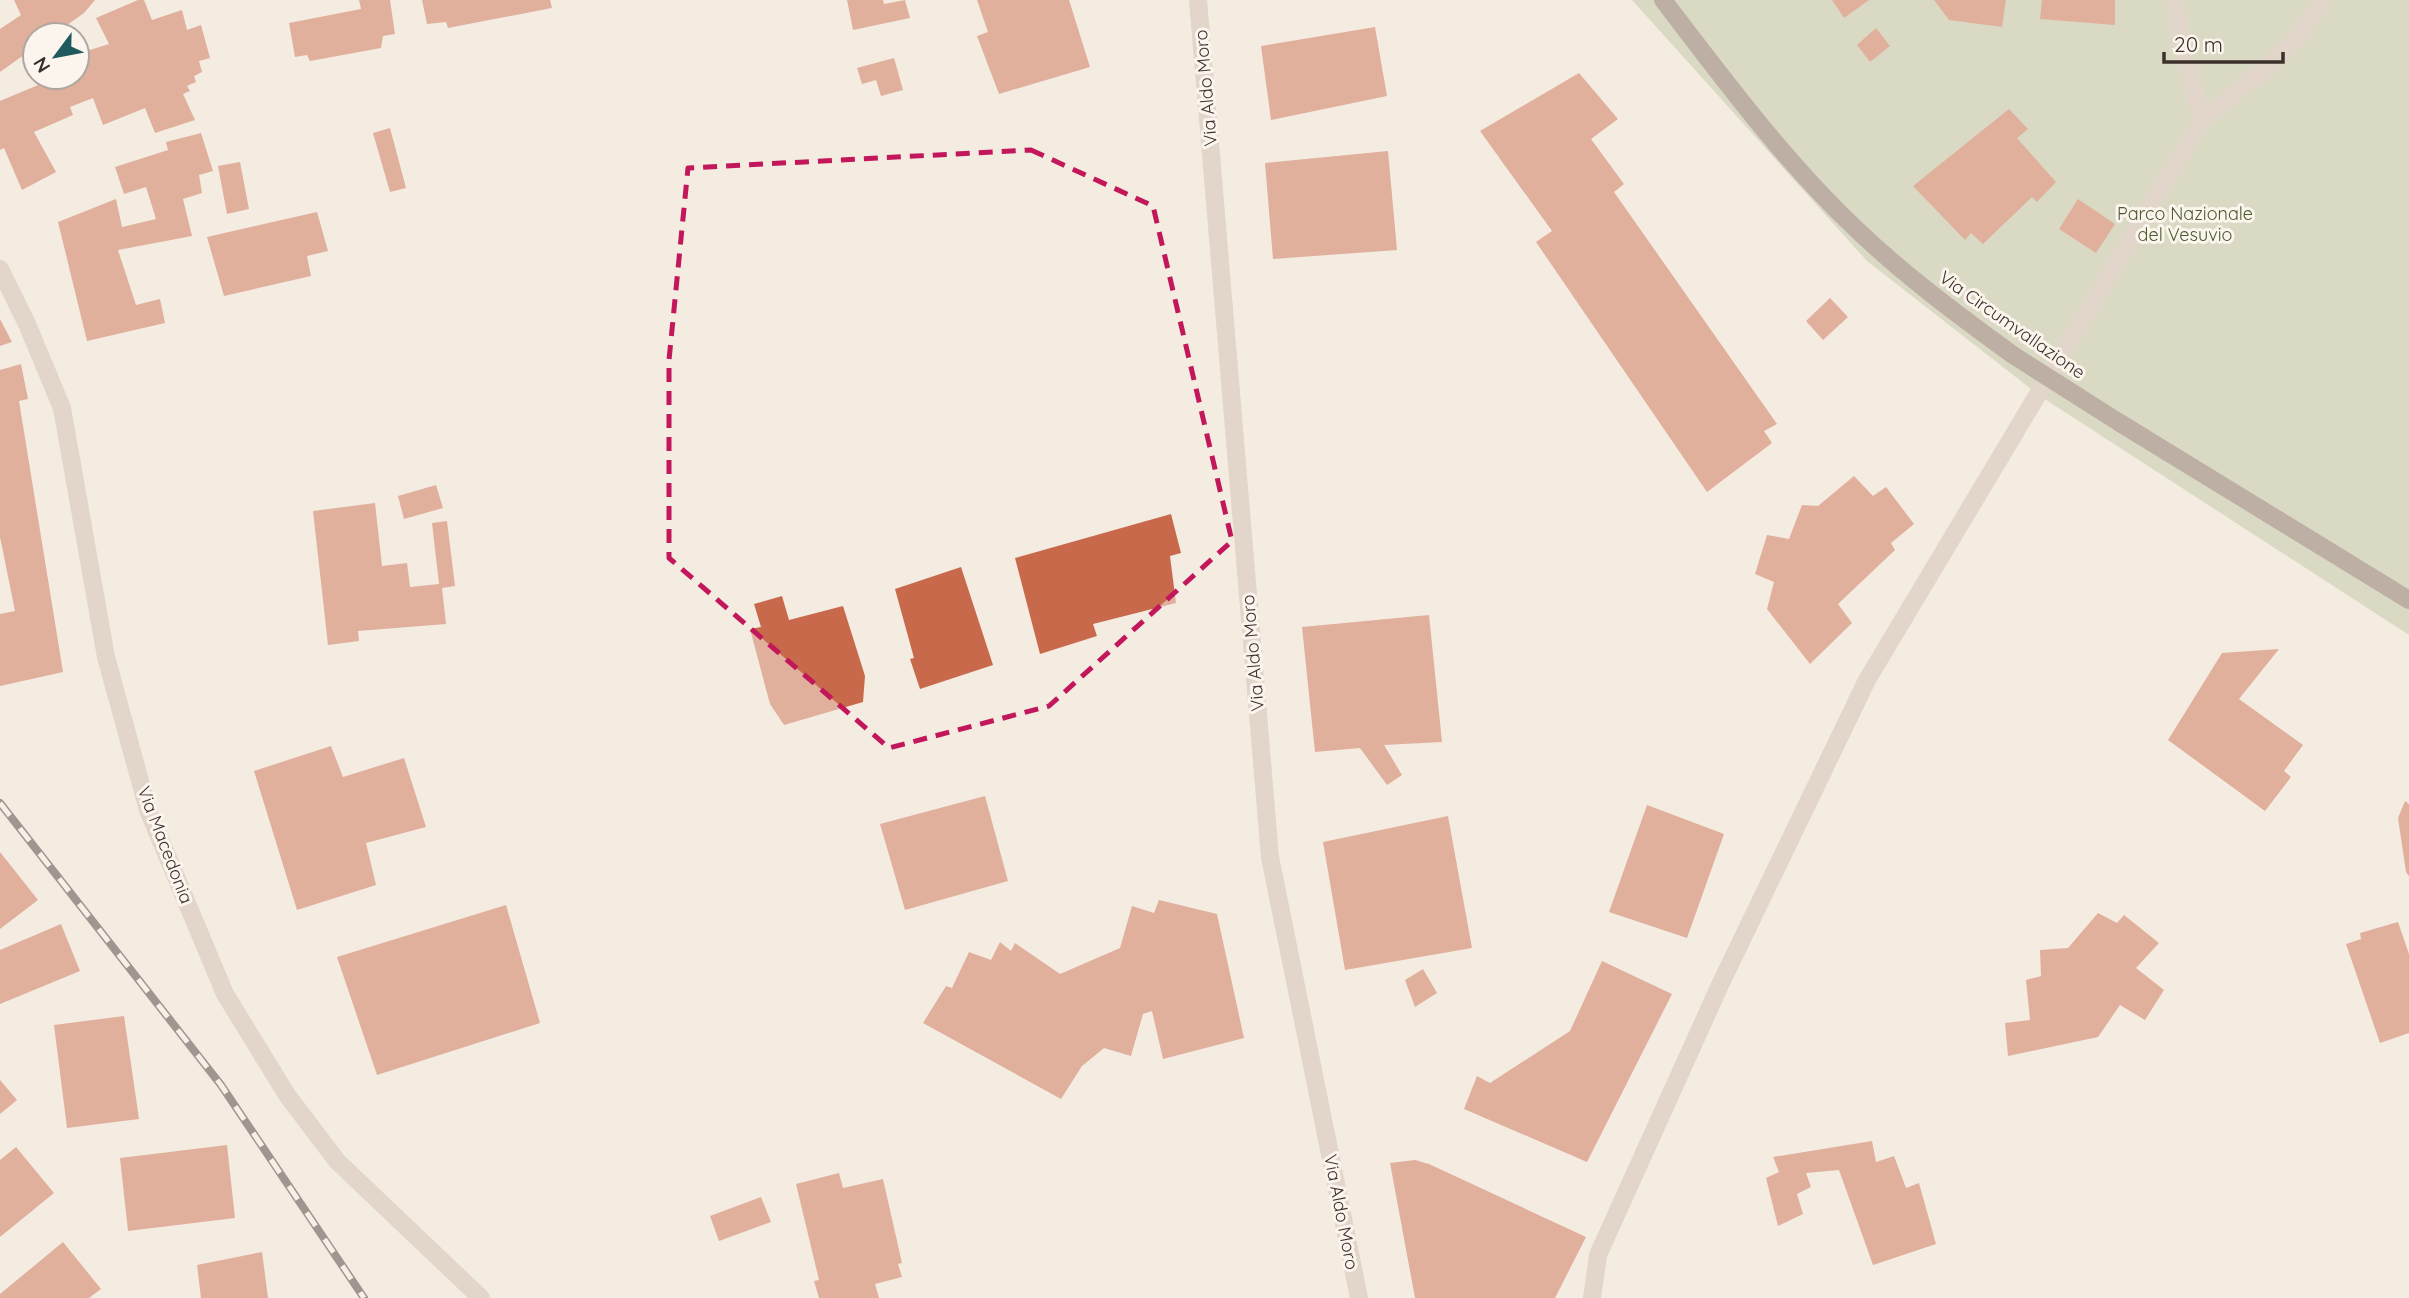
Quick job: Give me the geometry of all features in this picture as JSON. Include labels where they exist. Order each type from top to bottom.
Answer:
[{"type":"main road","name":"Via Circumvallazione","points":[[1663,0],[1788,157],[1854,228],[1931,296],[2013,355],[2409,600]]},
{"type":"street","name":"Via Aldo Moro","points":[[1198,0],[1270,858],[1359,1298]]},
{"type":"street","points":[[2175,0],[2184,53],[2202,120]]},
{"type":"street","points":[[1592,1298],[1598,1255],[1720,985],[1867,680],[2202,120],[2260,73],[2297,37],[2323,0]]},
{"type":"street","name":"Via Macedonia","points":[[0,269],[27,324],[62,408],[106,657],[148,810],[225,994],[287,1096],[337,1161],[481,1298]]},
{"type":"highlighted area","points":[[1031,150],[1153,206],[1232,541],[1049,706],[889,748],[669,558],[669,360],[688,168]]},
{"type":"green space","name":"Parco Nazionale del Vesuvio","points":[[1632,0],[2409,0],[2409,635],[2040,396],[1867,261]]},
{"type":"building","points":[[14,0],[95,0],[73,21],[21,21],[21,57],[0,72],[0,29],[21,15]]},
{"type":"building","points":[[138,0],[144,0],[152,20],[182,10],[187,30],[201,25],[210,58],[199,61],[202,72],[194,76],[196,82],[187,86],[190,91],[183,94],[195,120],[155,133],[145,108],[103,125],[93,98],[70,107],[73,115],[34,132],[56,172],[22,190],[4,148],[0,150],[0,101],[24,91],[91,91],[91,50],[109,44],[96,18]]},
{"type":"building","points":[[359,0],[390,0],[395,34],[383,36],[381,48],[310,61],[307,55],[295,57],[289,23],[361,9]]},
{"type":"building","points":[[422,0],[550,0],[552,8],[448,28],[446,22],[427,24]]},
{"type":"building","points":[[847,0],[883,0],[884,4],[905,0],[910,18],[853,30]]},
{"type":"building","points":[[977,0],[1069,0],[1090,67],[999,94],[977,36],[988,32]]},
{"type":"building","points":[[1832,0],[1869,0],[1844,18]]},
{"type":"building","points":[[1934,0],[2006,0],[2002,27],[1949,20]]},
{"type":"building","points":[[2042,0],[2115,0],[2115,25],[2040,19]]},
{"type":"building","points":[[1375,27],[1387,96],[1271,120],[1261,46]]},
{"type":"building","points":[[1876,28],[1890,46],[1870,62],[1857,45]]},
{"type":"building","points":[[894,58],[903,90],[881,96],[876,80],[862,84],[857,68]]},
{"type":"building","points":[[1579,73],[1618,119],[1591,139],[1624,184],[1614,192],[1777,424],[1764,431],[1772,443],[1707,492],[1536,242],[1552,231],[1480,131]]},
{"type":"building","points":[[2009,109],[2028,129],[2017,138],[2056,182],[2037,202],[2032,197],[1983,244],[1971,233],[1965,240],[1913,186]]},
{"type":"building","points":[[390,128],[406,188],[390,192],[373,133]]},
{"type":"building","points":[[201,133],[213,171],[199,175],[202,193],[183,199],[192,236],[118,250],[136,305],[160,299],[165,323],[87,341],[58,222],[116,199],[122,227],[156,219],[146,187],[124,194],[115,167],[168,150],[166,142]]},
{"type":"building","points":[[1388,151],[1397,250],[1273,259],[1265,163]]},
{"type":"building","points":[[240,162],[249,209],[227,214],[218,166]]},
{"type":"building","points":[[2078,199],[2115,224],[2096,253],[2059,229]]},
{"type":"building","points":[[317,212],[328,251],[307,256],[311,276],[224,296],[207,237]]},
{"type":"building","points":[[1830,298],[1848,317],[1823,340],[1806,321]]},
{"type":"building","points":[[0,319],[12,342],[0,346]]},
{"type":"building","points":[[21,364],[28,399],[19,401],[63,672],[0,686],[0,614],[15,611],[0,537],[0,370]]},
{"type":"building","points":[[1854,476],[1873,496],[1886,487],[1914,524],[1891,543],[1895,550],[1838,604],[1852,623],[1810,664],[1767,609],[1774,582],[1755,574],[1767,535],[1789,539],[1802,505],[1818,506]]},
{"type":"building","points":[[436,485],[443,508],[404,519],[398,496]]},
{"type":"building","points":[[375,503],[382,566],[407,563],[410,587],[439,584],[432,523],[447,521],[455,586],[442,588],[446,624],[358,631],[359,641],[328,645],[313,511]]},
{"type":"building","points":[[1171,514],[1181,553],[1170,556],[1176,603],[1093,624],[1097,636],[1040,654],[1015,558]]},
{"type":"building","points":[[961,567],[993,665],[920,689],[910,659],[914,658],[895,589]]},
{"type":"building","points":[[782,596],[789,620],[843,606],[865,676],[863,702],[784,725],[770,704],[750,629],[761,627],[754,604]]},
{"type":"building","points":[[1429,615],[1442,742],[1384,745],[1402,775],[1387,785],[1360,748],[1315,752],[1302,627]]},
{"type":"building","points":[[2279,649],[2239,699],[2303,745],[2284,771],[2291,777],[2265,811],[2168,740],[2222,653]]},
{"type":"building","points":[[331,746],[343,777],[404,758],[426,827],[366,843],[376,885],[297,910],[254,771]]},
{"type":"building","points":[[985,796],[1008,881],[905,910],[880,824]]},
{"type":"building","points":[[2405,801],[2409,804],[2409,876],[2406,872],[2398,818]]},
{"type":"building","points":[[1647,805],[1724,834],[1687,938],[1609,912]]},
{"type":"building","points":[[1448,816],[1472,948],[1345,970],[1323,842]]},
{"type":"building","points":[[0,852],[38,900],[0,929]]},
{"type":"building","points":[[1159,900],[1217,914],[1244,1038],[1163,1059],[1152,1011],[1143,1014],[1131,1056],[1104,1048],[1082,1066],[1061,1099],[923,1023],[946,986],[952,988],[969,952],[991,960],[1000,942],[1011,951],[1015,943],[1060,974],[1120,948],[1132,906],[1154,913]]},
{"type":"building","points":[[506,905],[540,1023],[377,1075],[337,957]]},
{"type":"building","points":[[2098,913],[2117,923],[2124,915],[2159,943],[2136,968],[2164,990],[2145,1020],[2120,1005],[2098,1037],[2008,1056],[2005,1023],[2030,1020],[2026,980],[2041,976],[2040,950],[2068,948]]},
{"type":"building","points":[[2398,922],[2409,954],[2409,1033],[2380,1043],[2346,944],[2361,939],[2360,933]]},
{"type":"building","points":[[61,924],[80,971],[0,1004],[0,950]]},
{"type":"building","points":[[1602,961],[1672,994],[1587,1162],[1464,1109],[1477,1076],[1490,1083],[1570,1031]]},
{"type":"building","points":[[1423,969],[1437,993],[1415,1007],[1405,980]]},
{"type":"building","points":[[124,1016],[139,1119],[67,1128],[54,1025]]},
{"type":"building","points":[[0,1080],[17,1100],[0,1114]]},
{"type":"building","points":[[1872,1141],[1876,1162],[1894,1156],[1906,1188],[1919,1183],[1936,1244],[1873,1265],[1839,1170],[1806,1173],[1811,1187],[1797,1194],[1803,1214],[1778,1226],[1766,1178],[1779,1172],[1773,1157]]},
{"type":"building","points":[[227,1145],[235,1218],[128,1231],[120,1158]]},
{"type":"building","points":[[16,1147],[54,1193],[0,1237],[0,1160]]},
{"type":"building","points":[[1415,1160],[1429,1164],[1586,1237],[1555,1298],[1415,1298],[1390,1163]]},
{"type":"building","points":[[839,1173],[843,1188],[883,1179],[902,1263],[898,1264],[902,1277],[875,1284],[879,1298],[819,1298],[814,1281],[819,1280],[796,1184]]},
{"type":"building","points":[[761,1197],[771,1222],[719,1241],[710,1216]]},
{"type":"building","points":[[63,1242],[101,1289],[89,1298],[0,1298],[0,1294]]},
{"type":"building","points":[[262,1252],[268,1298],[201,1298],[197,1265]]},
{"type":"railway","points":[[0,803],[221,1085],[364,1298]]}]
